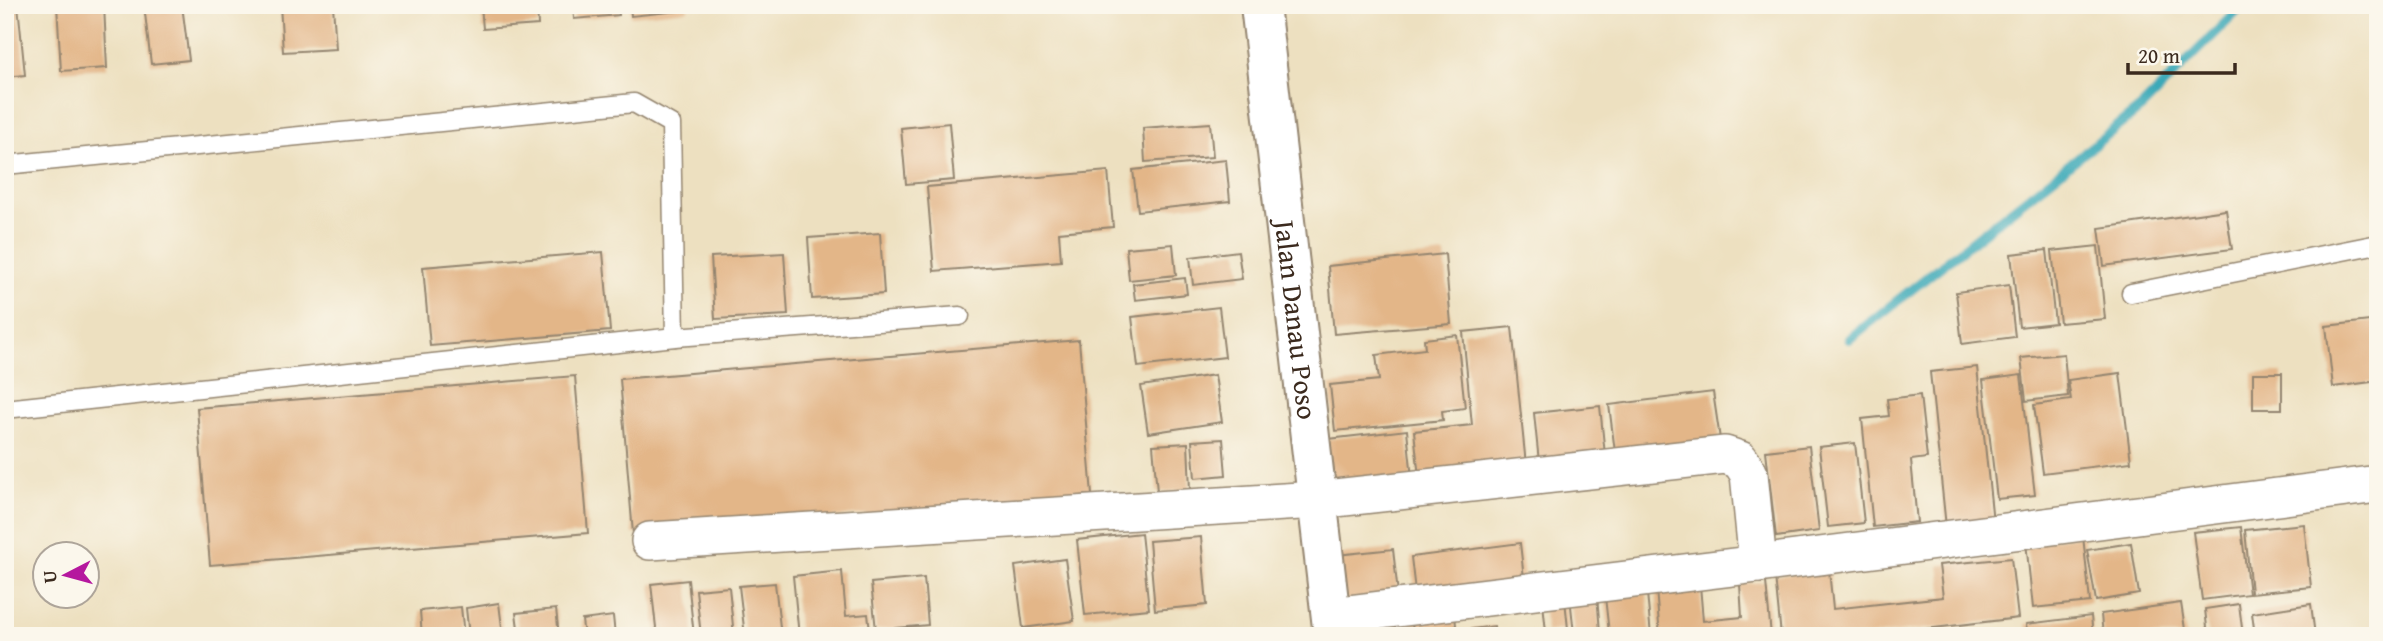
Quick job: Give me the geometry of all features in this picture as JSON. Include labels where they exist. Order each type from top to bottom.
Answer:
[{"type":"street","name":"Jalan Danau Poso","points":[[1260,5],[1332,626]]},
{"type":"street","points":[[650,541],[1317,500],[1725,455],[1740,460],[1749,474],[1758,564]]},
{"type":"street","points":[[1332,626],[1758,564],[2378,484]]},
{"type":"lane","points":[[5,165],[634,103],[671,124],[675,337]]},
{"type":"lane","points":[[2131,293],[2378,244]]},
{"type":"lane","points":[[5,409],[675,337],[960,316]]},
{"type":"building","points":[[5,5],[18,5],[25,75],[5,77]]},
{"type":"building","points":[[57,5],[104,5],[107,68],[61,71]]},
{"type":"building","points":[[144,5],[182,5],[189,60],[151,64]]},
{"type":"building","points":[[280,5],[333,5],[336,49],[283,52]]},
{"type":"building","points":[[481,5],[537,5],[538,25],[483,29]]},
{"type":"building","points":[[573,5],[618,5],[619,15],[574,19]]},
{"type":"building","points":[[630,5],[687,5],[688,10],[631,16]]},
{"type":"building","points":[[2378,78],[2378,129],[2376,129],[2369,79]]},
{"type":"building","points":[[949,123],[954,180],[906,184],[901,128]]},
{"type":"building","points":[[1210,123],[1213,157],[1145,162],[1143,128]]},
{"type":"building","points":[[1226,160],[1230,201],[1138,211],[1133,170]]},
{"type":"building","points":[[1108,171],[1113,227],[1059,232],[1061,261],[934,271],[927,187]]},
{"type":"building","points":[[2226,210],[2232,249],[2104,266],[2099,228]]},
{"type":"building","points":[[880,233],[884,294],[812,299],[808,238]]},
{"type":"building","points":[[1173,244],[1176,275],[1129,280],[1126,248]]},
{"type":"building","points":[[2098,246],[2105,319],[2060,323],[2052,251]]},
{"type":"building","points":[[2047,250],[2055,323],[2019,327],[2011,254]]},
{"type":"building","points":[[1238,251],[1242,279],[1193,285],[1190,257]]},
{"type":"building","points":[[603,252],[610,331],[430,346],[423,267]]},
{"type":"building","points":[[784,253],[788,315],[715,319],[711,257]]},
{"type":"building","points":[[1445,254],[1451,324],[1334,334],[1328,266]]},
{"type":"building","points":[[1185,278],[1187,294],[1135,300],[1133,284]]},
{"type":"building","points":[[2009,285],[2015,337],[1962,344],[1956,292]]},
{"type":"building","points":[[1219,307],[1225,357],[1138,367],[1132,317]]},
{"type":"building","points":[[2378,320],[2378,381],[2333,387],[2326,326]]},
{"type":"building","points":[[1512,327],[1526,465],[1419,477],[1414,431],[1472,425],[1463,332]]},
{"type":"building","points":[[1457,335],[1465,408],[1442,411],[1443,420],[1335,431],[1330,385],[1379,380],[1376,355],[1425,349],[1424,339]]},
{"type":"building","points":[[1079,340],[1092,495],[633,534],[620,379]]},
{"type":"building","points":[[2064,354],[2068,396],[2026,401],[2021,358]]},
{"type":"building","points":[[1977,367],[1993,522],[1946,527],[1930,372]]},
{"type":"building","points":[[2120,373],[2131,462],[2043,473],[2034,405],[2071,400],[2068,380]]},
{"type":"building","points":[[2253,373],[2282,373],[2282,409],[2253,409]]},
{"type":"building","points":[[1215,375],[1222,422],[1148,433],[1141,386]]},
{"type":"building","points":[[2021,375],[2035,495],[1997,499],[1983,380]]},
{"type":"building","points":[[575,376],[588,533],[210,565],[197,408]]},
{"type":"building","points":[[1713,392],[1720,439],[1615,452],[1609,405]]},
{"type":"building","points":[[1920,395],[1927,458],[1911,460],[1917,522],[1873,527],[1862,419],[1889,416],[1887,399]]},
{"type":"building","points":[[1600,406],[1605,455],[1539,462],[1534,413]]},
{"type":"building","points":[[1407,430],[1412,478],[1326,488],[1320,440]]},
{"type":"building","points":[[1223,439],[1226,475],[1195,478],[1192,441]]},
{"type":"building","points":[[1188,443],[1190,490],[1157,492],[1153,445]]},
{"type":"building","points":[[1855,443],[1864,523],[1828,527],[1819,447]]},
{"type":"building","points":[[1809,446],[1819,531],[1776,537],[1766,451]]},
{"type":"building","points":[[2304,524],[2311,587],[2251,593],[2245,530]]},
{"type":"building","points":[[2241,527],[2249,594],[2202,600],[2193,532]]},
{"type":"building","points":[[1141,533],[1149,609],[1085,615],[1077,540]]},
{"type":"building","points":[[2083,536],[2090,602],[2033,608],[2026,542]]},
{"type":"building","points":[[1201,537],[1207,605],[1155,610],[1149,541]]},
{"type":"building","points":[[1520,543],[1525,587],[1416,600],[1411,557]]},
{"type":"building","points":[[2131,543],[2139,594],[2096,601],[2087,550]]},
{"type":"building","points":[[1393,549],[1398,594],[1342,600],[1337,555]]},
{"type":"building","points":[[2011,558],[2018,618],[1866,636],[1781,636],[1775,576],[1829,570],[1833,609],[1943,597],[1939,565]]},
{"type":"building","points":[[1065,559],[1074,621],[1023,628],[1015,566]]},
{"type":"building","points":[[842,571],[846,616],[868,614],[870,630],[799,636],[793,576]]},
{"type":"building","points":[[924,578],[928,625],[876,630],[871,583]]},
{"type":"building","points":[[688,580],[694,636],[657,636],[651,584]]},
{"type":"building","points":[[1766,582],[1771,636],[1660,636],[1656,589],[1700,585],[1703,621],[1742,617],[1740,584]]},
{"type":"building","points":[[775,583],[781,636],[745,636],[739,586]]},
{"type":"building","points":[[729,587],[734,636],[701,636],[696,590]]},
{"type":"building","points":[[1647,593],[1651,636],[1598,636],[1609,633],[1605,597]]},
{"type":"building","points":[[1597,595],[1600,632],[1574,634],[1570,597]]},
{"type":"building","points":[[1565,600],[1568,629],[1546,632],[1543,603]]},
{"type":"building","points":[[499,603],[503,636],[469,636],[466,608]]},
{"type":"building","points":[[2181,603],[2186,636],[2103,636],[2101,614]]},
{"type":"building","points":[[2239,604],[2243,636],[2208,636],[2205,609]]},
{"type":"building","points":[[2311,604],[2315,636],[2255,636],[2252,613]]},
{"type":"building","points":[[461,607],[464,636],[422,636],[420,611]]},
{"type":"building","points":[[556,609],[559,636],[519,636],[516,613]]},
{"type":"building","points":[[1455,615],[1457,636],[1413,636],[1412,620]]},
{"type":"building","points":[[613,616],[615,636],[584,636],[582,620]]},
{"type":"building","points":[[2091,616],[2093,636],[2028,636],[2026,624]]},
{"type":"building","points":[[1494,626],[1495,636],[1472,636],[1471,629]]},
{"type":"waterway","points":[[1849,339],[2142,107],[2243,5]]}]
